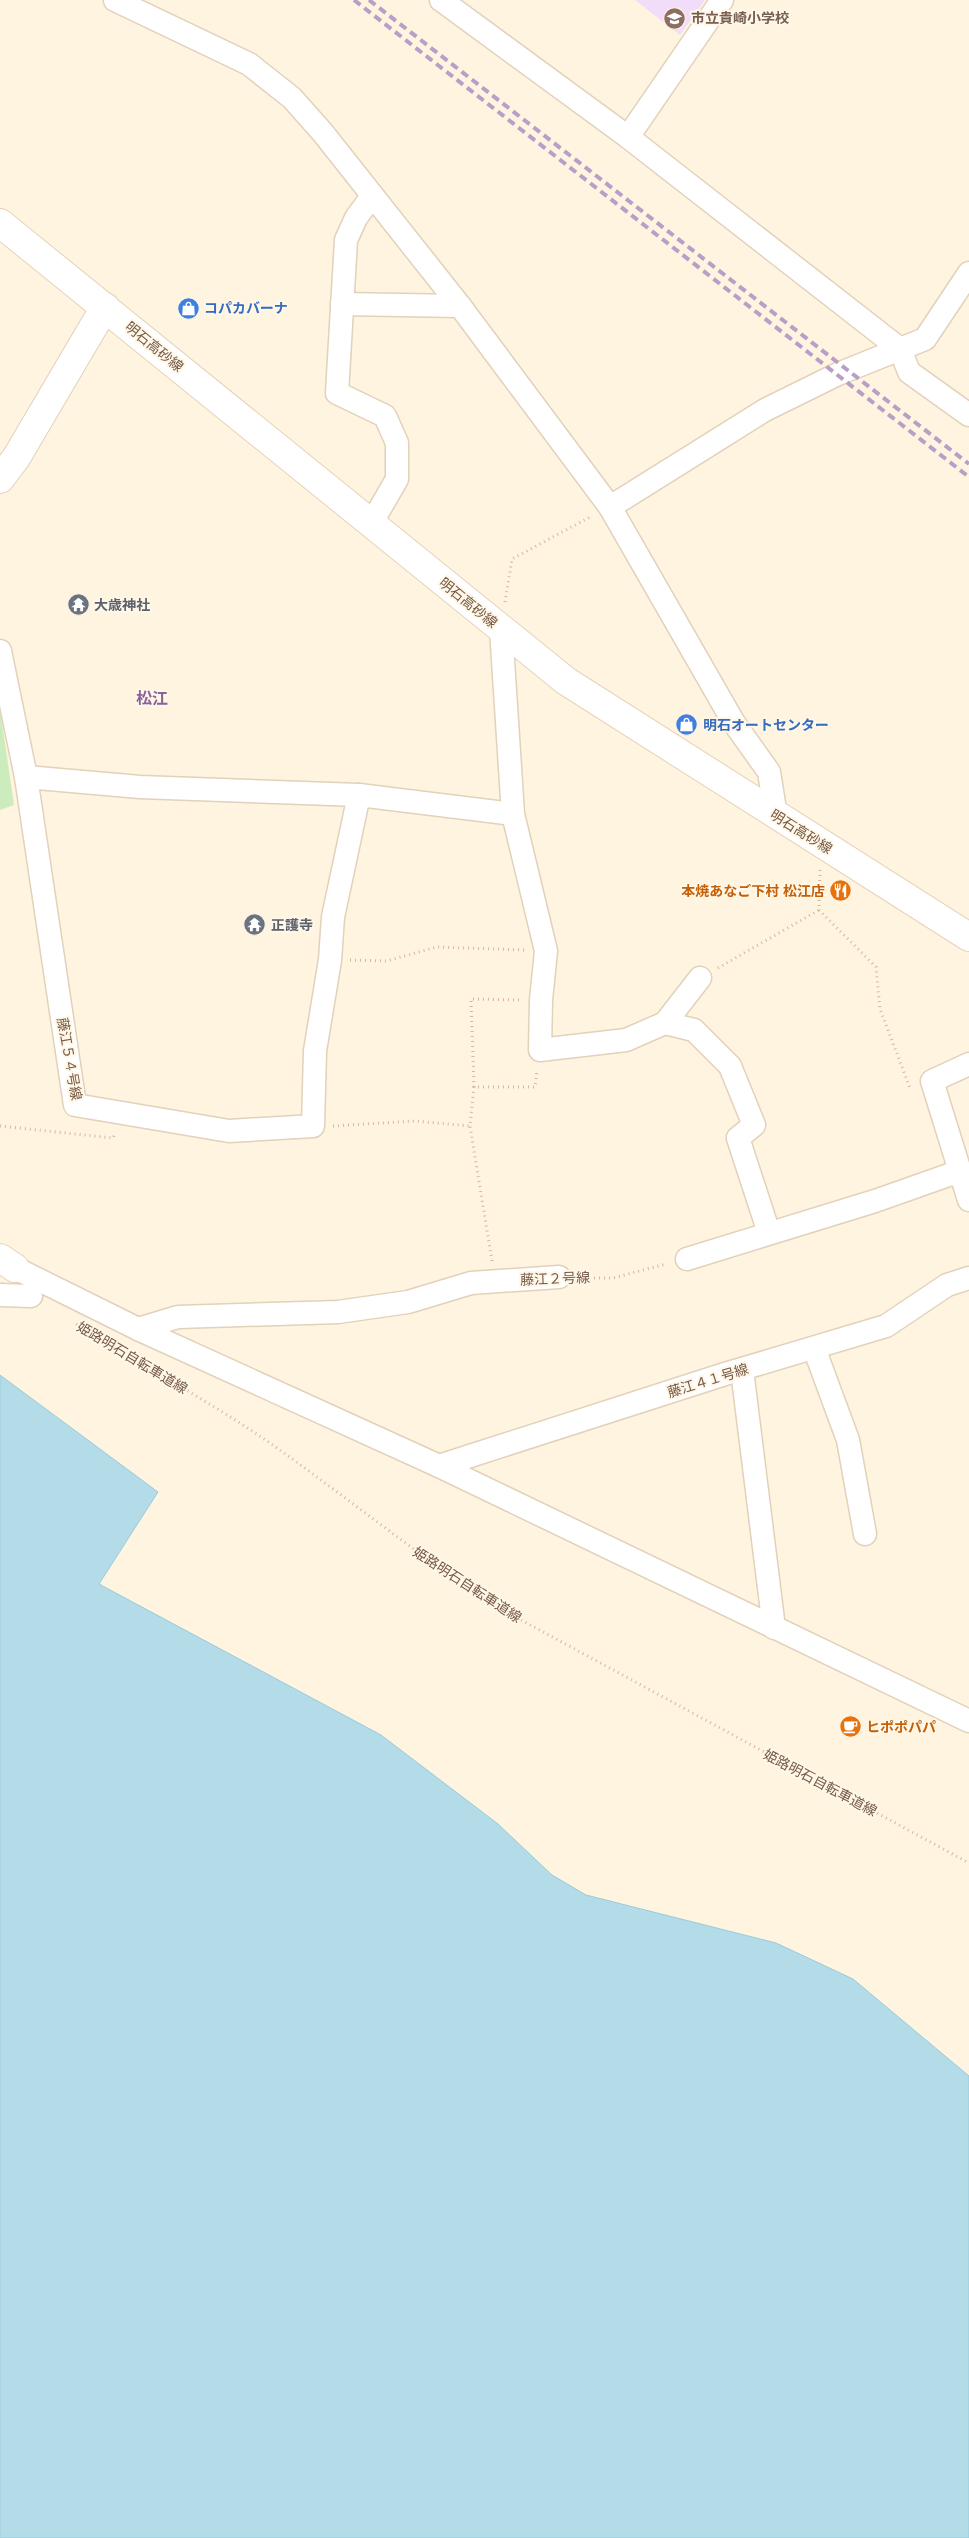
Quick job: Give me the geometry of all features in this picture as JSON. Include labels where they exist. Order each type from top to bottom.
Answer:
[{"type":"main road","name":"明石高砂線","points":[[0,223],[106,306],[371,524],[566,681],[969,937]]},
{"type":"main road","points":[[0,479],[16,458],[106,306]]},
{"type":"street","points":[[115,0],[250,64],[292,98],[323,133],[460,306],[610,507],[734,723],[770,772],[776,816]]},
{"type":"street","points":[[441,0],[628,138],[900,348],[909,372],[969,415]]},
{"type":"street","points":[[628,138],[722,0]]},
{"type":"street","points":[[371,524],[397,479],[397,443],[385,416],[337,393],[346,240],[356,218],[372,196]]},
{"type":"street","points":[[610,507],[765,410],[838,374],[900,348],[925,340],[969,273]]},
{"type":"street","points":[[342,304],[460,306]]},
{"type":"street","points":[[501,629],[513,814],[546,951],[541,1000],[540,1050],[626,1040],[665,1023],[700,978]]},
{"type":"street","points":[[0,651],[26,777],[140,786],[359,795],[513,814]]},
{"type":"street","name":"藤江５４号線","points":[[26,777],[75,1106],[229,1131],[313,1126]]},
{"type":"street","points":[[313,1126],[315,1051],[330,960],[333,917],[359,795]]},
{"type":"street","points":[[665,1023],[694,1030],[730,1066],[754,1125],[738,1138],[769,1232]]},
{"type":"street","points":[[969,1064],[932,1081],[969,1200]]},
{"type":"street","points":[[686,1259],[875,1201],[960,1171]]},
{"type":"street","points":[[7,1263],[138,1329],[439,1466],[969,1721]]},
{"type":"street","name":"藤江２号線","points":[[138,1329],[178,1317],[338,1312],[408,1302],[471,1283],[559,1277]]},
{"type":"street","name":"藤江４１号線","points":[[439,1466],[886,1326],[947,1285],[969,1278]]},
{"type":"street","points":[[0,1295],[31,1296]]},
{"type":"street","points":[[814,1348],[848,1440],[865,1534]]},
{"type":"street","points":[[742,1370],[774,1628]]},
{"type":"path","points":[[501,629],[512,559],[610,507]]},
{"type":"path","points":[[821,881],[819,910],[876,967],[880,1009],[913,1096]]},
{"type":"path","points":[[700,978],[819,910]]},
{"type":"path","points":[[330,960],[386,961],[437,947],[546,951]]},
{"type":"path","points":[[495,1282],[470,1126],[474,1087],[471,999],[541,1000]]},
{"type":"path","points":[[474,1087],[535,1087],[540,1050]]},
{"type":"path","points":[[0,1126],[114,1138],[119,1113]]},
{"type":"path","points":[[313,1126],[415,1121],[470,1126]]},
{"type":"path","name":"藤江２号線","points":[[559,1277],[613,1278],[686,1259]]},
{"type":"path","name":"姫路明石自転車道線","points":[[70,1320],[267,1442],[413,1551],[512,1615],[969,1863]]},
{"type":"shaded area","name":"市立貴崎小学校","points":[[635,0],[705,0],[680,35]]},
{"type":"green space","points":[[0,709],[14,805],[0,810]]},
{"type":"water","points":[[0,1375],[158,1492],[99,1584],[381,1735],[498,1824],[552,1875],[586,1895],[776,1943],[853,1979],[969,2076],[969,2538],[0,2538]]},
{"type":"railway","points":[[354,0],[969,477]]},
{"type":"railway","points":[[369,0],[969,464]]},
{"type":"place","name":"市立貴崎小学校","points":[[675,18]]},
{"type":"place","name":"コパカバーナ","points":[[188,308]]},
{"type":"place","name":"大歳神社","points":[[78,605]]},
{"type":"place","name":"明石オートセンター","points":[[687,725]]},
{"type":"place","name":"本焼あなご下村 松江店","points":[[841,891]]},
{"type":"place","name":"正護寺","points":[[255,925]]},
{"type":"place","name":"ヒポポパパ","points":[[850,1727]]},
{"type":"district","name":"松江","points":[[152,699]]}]
